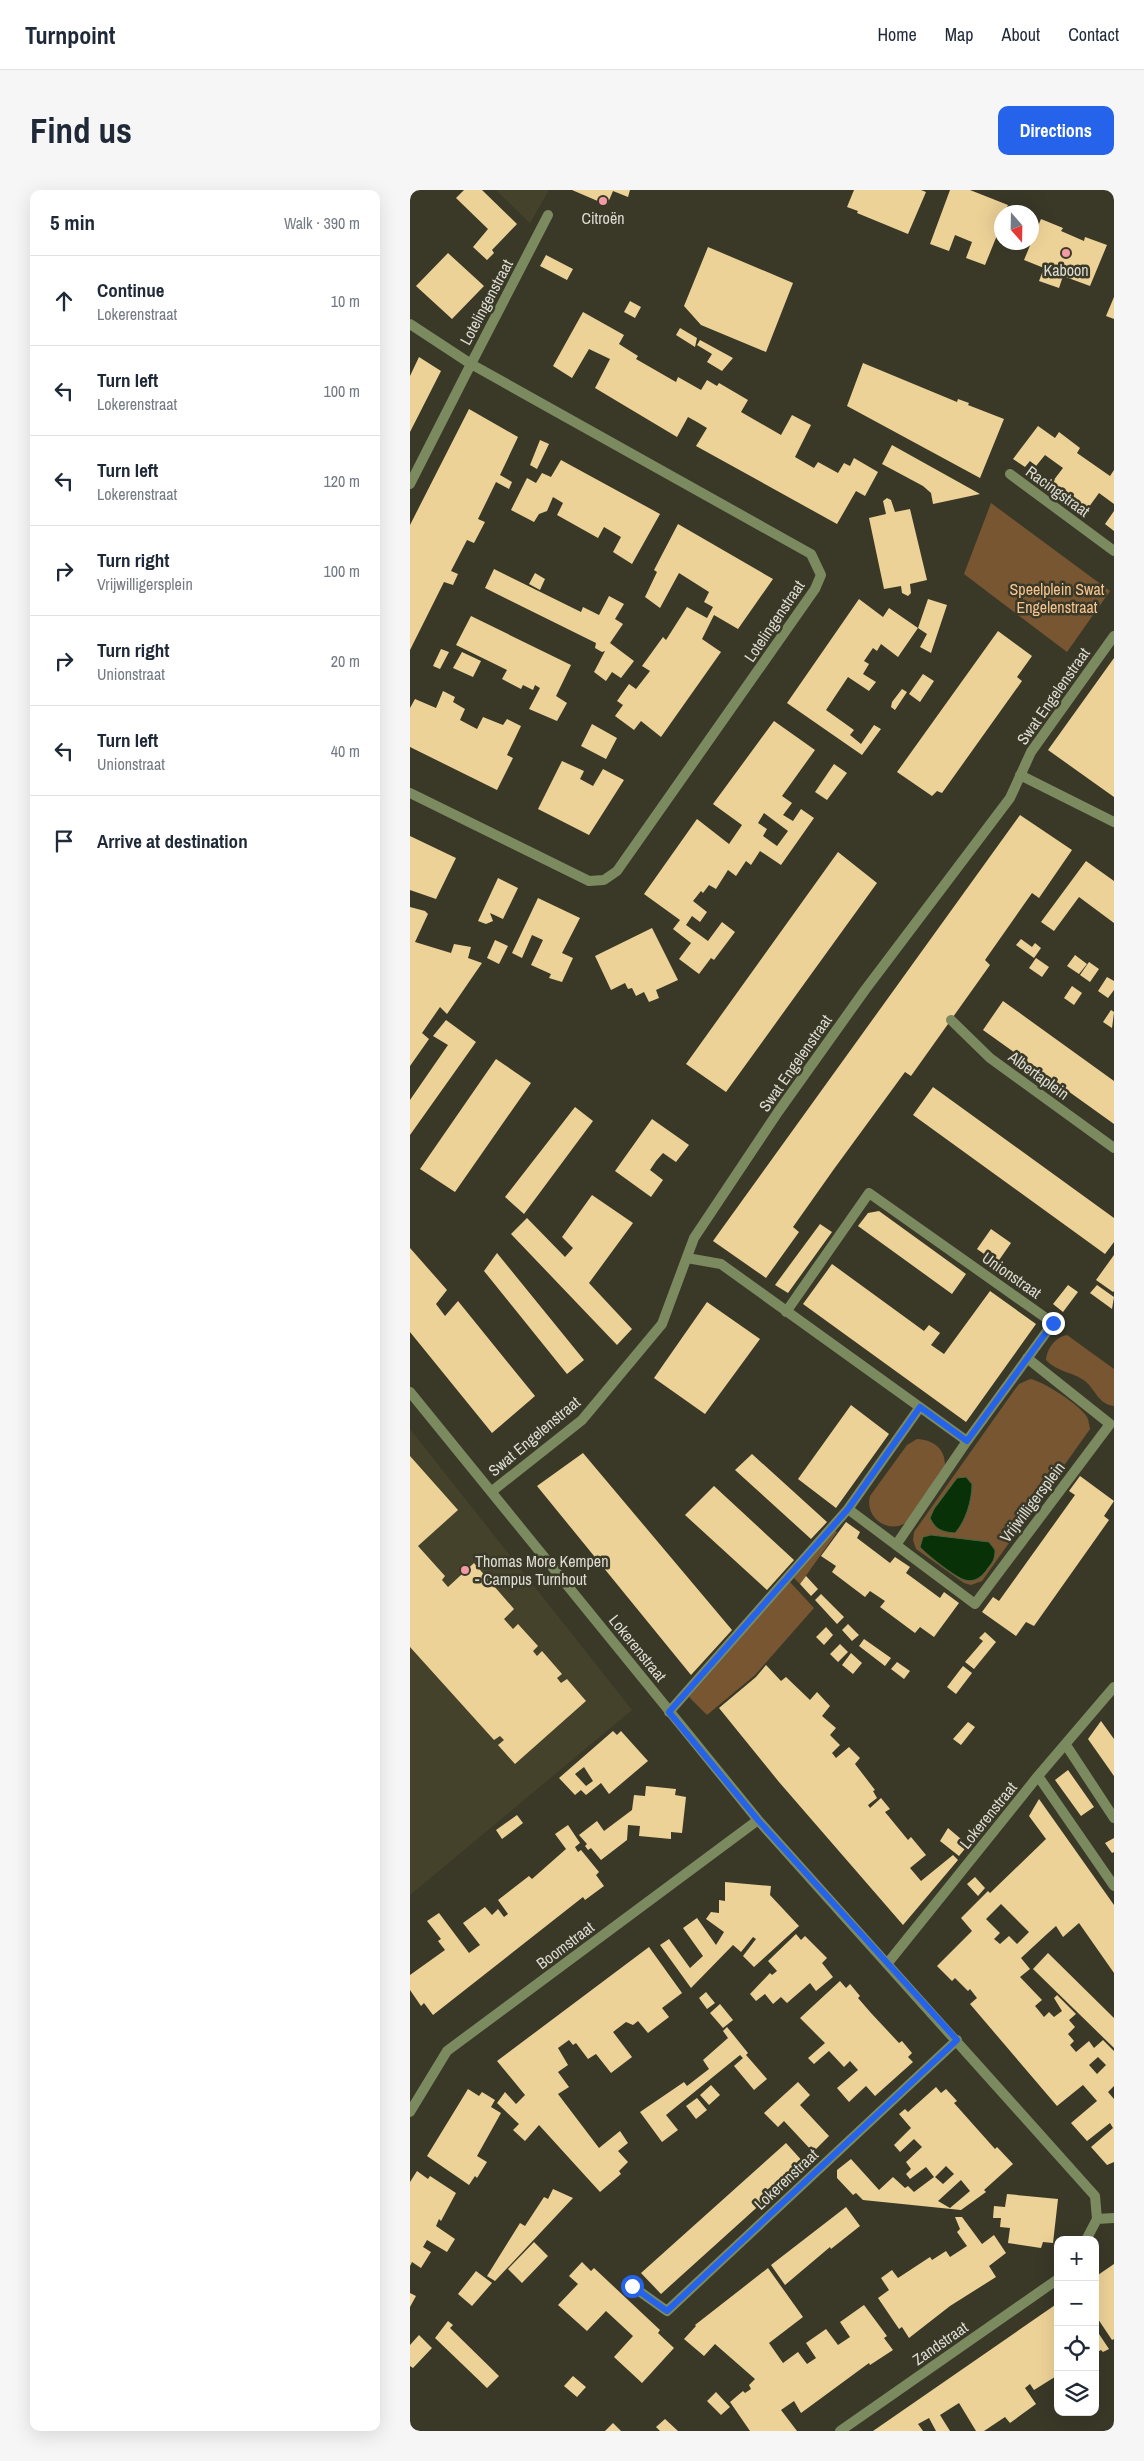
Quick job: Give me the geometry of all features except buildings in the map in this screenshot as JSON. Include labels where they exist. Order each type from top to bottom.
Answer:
[{"type":"street","name":"Lotelingenstraat","points":[[410,793],[589,881],[604,880],[617,871],[815,590],[821,575],[810,554],[471,364],[548,215]]},
{"type":"street","points":[[410,324],[471,364],[410,484]]},
{"type":"street","name":"Racingstraat","points":[[1010,474],[1114,550]]},
{"type":"street","name":"Swat Engelenstraat","points":[[491,1492],[582,1420],[662,1324],[694,1238],[778,1112],[865,990],[1010,798],[1031,752],[1114,636]]},
{"type":"street","points":[[1020,775],[1114,822]]},
{"type":"street","name":"Albertaplein","points":[[951,1020],[990,1058],[1114,1148]]},
{"type":"street","name":"Unionstraat","points":[[786,1312],[869,1193],[1053,1323],[967,1441]]},
{"type":"street","points":[[687,1258],[721,1264],[967,1441],[896,1545]]},
{"type":"street","name":"Vrijwilligersplein","points":[[848,1509],[975,1604],[1110,1424],[1027,1358]]},
{"type":"street","name":"Lokerenstraat","points":[[410,1392],[758,1820],[1095,2196],[1097,2219]]},
{"type":"street","points":[[669,1712],[848,1509],[920,1407]]},
{"type":"street","name":"Lokerenstraat","points":[[887,1964],[1038,1776],[1114,1687]]},
{"type":"street","points":[[1066,1745],[1114,1818]]},
{"type":"street","points":[[1038,1776],[1114,1886]]},
{"type":"street","name":"Boomstraat","points":[[410,2112],[447,2051],[758,1820]]},
{"type":"street","name":"Lokerenstraat","points":[[632,2286],[667,2311],[957,2040]]},
{"type":"street","points":[[1088,2236],[1097,2219],[1114,2218]]},
{"type":"street","name":"Zandstraat","points":[[840,2431],[1055,2281]]},
{"type":"shaded area","points":[[496,190],[549,190],[530,223]]},
{"type":"shaded area","name":"Thomas More Kempen - Campus Turnhout","points":[[410,1429],[632,1710],[410,1895]]},
{"type":"shaded area","points":[[966,1477],[972,1484],[972,1490],[968,1510],[962,1523],[955,1533],[940,1530],[930,1518],[934,1509],[957,1478]]},
{"type":"shaded area","points":[[931,1535],[989,1542],[995,1550],[995,1556],[981,1576],[972,1581],[965,1580],[941,1565],[920,1547],[923,1537]]},
{"type":"green space","name":"Speelplein Swat Engelenstraat","points":[[991,503],[1110,591],[1067,652],[964,574]]},
{"type":"green space","points":[[1067,1335],[1114,1369],[1114,1406],[1104,1403],[1085,1381],[1055,1367],[1046,1360],[1052,1344],[1059,1338]]},
{"type":"green space","points":[[1030,1379],[1052,1389],[1077,1406],[1087,1417],[1090,1429],[982,1581],[971,1585],[964,1583],[916,1549],[913,1540],[914,1532],[1019,1384]]},
{"type":"green space","points":[[917,1439],[928,1441],[937,1446],[943,1454],[945,1465],[908,1521],[894,1527],[886,1525],[875,1518],[871,1511],[869,1504],[870,1496],[907,1445]]},
{"type":"green space","points":[[835,1531],[837,1532],[800,1584],[794,1578]]},
{"type":"green space","points":[[790,1582],[814,1608],[755,1675],[707,1715],[689,1697]]},
{"type":"place","name":"Citroën","points":[[603,201]]},
{"type":"place","name":"Kaboon","points":[[1066,253]]},
{"type":"place","name":"Thomas More Kempen - Campus Turnhout","points":[[465,1570]]},
{"type":"route","points":[[632,2286],[667,2311],[957,2040],[758,1820],[669,1712],[848,1509],[920,1407],[967,1441],[1053,1323]]}]
